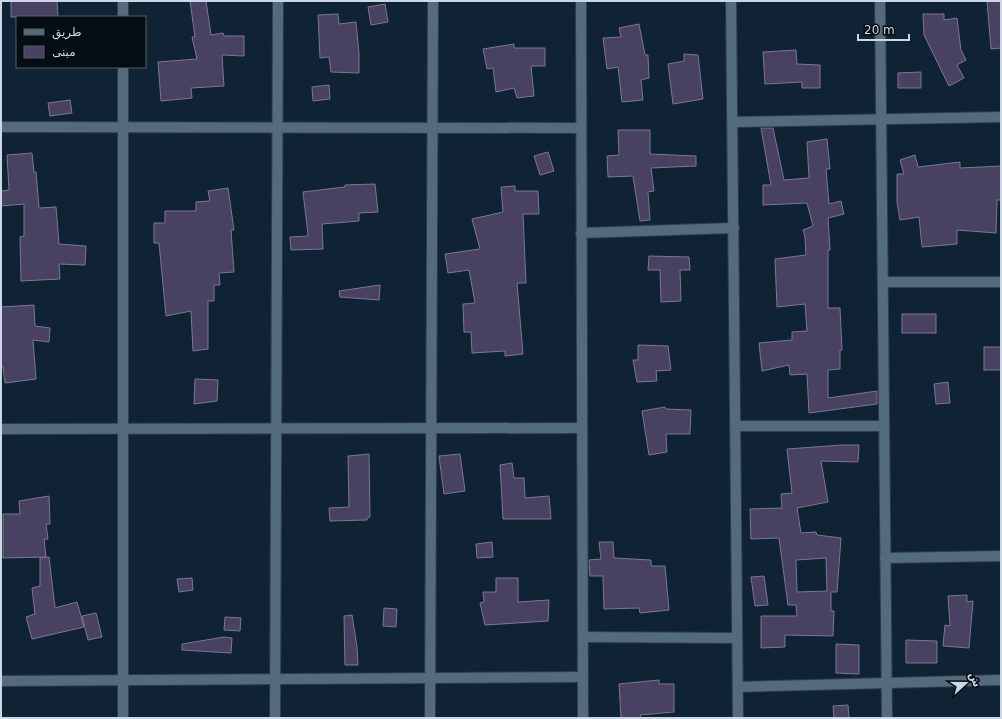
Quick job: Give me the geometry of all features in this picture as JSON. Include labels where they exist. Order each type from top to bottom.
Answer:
[{"type":"street","points":[[123,1],[123,16]]},
{"type":"street","points":[[276,718],[278,1]]},
{"type":"street","points":[[430,718],[433,1]]},
{"type":"street","points":[[581,1],[583,718]]},
{"type":"street","points":[[731,1],[738,718]]},
{"type":"street","points":[[880,1],[887,718]]},
{"type":"street","points":[[123,68],[123,718]]},
{"type":"street","points":[[733,122],[1001,117]]},
{"type":"street","points":[[1,127],[581,128]]},
{"type":"street","points":[[581,233],[734,228]]},
{"type":"street","points":[[883,282],[1001,282]]},
{"type":"street","points":[[736,426],[884,426]]},
{"type":"street","points":[[1,429],[582,428]]},
{"type":"street","points":[[885,558],[1001,556]]},
{"type":"street","points":[[583,637],[737,638]]},
{"type":"street","points":[[1,681],[583,677]]},
{"type":"street","points":[[738,687],[1001,680]]},
{"type":"building","points":[[11,1],[57,1],[58,16],[11,17]]},
{"type":"building","points":[[190,1],[206,1],[211,35],[223,33],[224,36],[244,36],[244,56],[222,55],[224,86],[191,88],[192,98],[161,101],[158,62],[197,59],[192,37],[195,37]]},
{"type":"building","points":[[987,1],[1001,1],[1001,48],[991,49]]},
{"type":"building","points":[[385,4],[388,22],[371,25],[368,7]]},
{"type":"building","points":[[338,14],[339,24],[356,22],[359,73],[331,72],[329,57],[320,58],[318,15]]},
{"type":"building","points":[[923,14],[944,14],[944,20],[957,18],[961,50],[966,60],[957,65],[964,78],[949,86],[924,35]]},
{"type":"building","points":[[639,24],[645,55],[648,55],[649,78],[641,80],[643,100],[622,102],[618,67],[607,69],[603,38],[621,37],[619,28]]},
{"type":"building","points":[[514,44],[514,48],[545,48],[545,66],[531,66],[534,96],[517,98],[514,88],[496,92],[493,68],[487,69],[483,49]]},
{"type":"building","points":[[796,50],[797,64],[820,65],[820,88],[802,88],[802,82],[765,84],[763,52]]},
{"type":"building","points":[[684,54],[698,55],[703,99],[673,104],[668,64],[684,61]]},
{"type":"building","points":[[921,72],[921,88],[898,88],[898,73]]},
{"type":"building","points":[[329,85],[330,99],[313,101],[312,87]]},
{"type":"building","points":[[70,100],[72,113],[50,116],[48,103]]},
{"type":"building","points":[[761,128],[773,128],[784,180],[809,178],[807,142],[827,139],[830,169],[826,169],[829,204],[841,201],[844,214],[828,218],[830,250],[828,250],[828,308],[840,308],[842,350],[840,350],[840,369],[828,370],[828,398],[877,391],[877,404],[809,413],[807,374],[790,375],[789,365],[762,371],[759,343],[792,340],[792,332],[807,331],[805,304],[777,307],[775,259],[806,255],[803,230],[813,226],[807,203],[763,205],[763,185],[771,185]]},
{"type":"building","points":[[618,130],[650,130],[650,154],[696,156],[696,166],[651,168],[654,191],[648,192],[650,220],[640,221],[633,176],[608,177],[607,156],[619,155]]},
{"type":"building","points":[[548,152],[554,171],[540,175],[534,156]]},
{"type":"building","points":[[32,153],[34,172],[36,172],[39,208],[56,207],[59,244],[86,246],[85,265],[59,264],[60,279],[21,281],[20,237],[24,236],[24,204],[1,206],[1,191],[9,190],[7,155]]},
{"type":"building","points":[[915,155],[918,167],[960,162],[960,168],[1001,166],[1001,200],[997,200],[996,233],[957,230],[957,244],[922,247],[919,217],[900,220],[897,202],[897,174],[904,174],[900,160]]},
{"type":"building","points":[[375,184],[378,212],[359,213],[359,221],[322,224],[323,249],[291,250],[290,237],[308,236],[303,192],[345,187],[345,185]]},
{"type":"building","points":[[515,186],[515,191],[538,191],[539,214],[523,214],[526,283],[517,283],[523,354],[505,356],[505,351],[472,353],[471,332],[464,332],[463,304],[475,303],[469,270],[448,273],[445,254],[480,249],[472,219],[503,212],[501,187]]},
{"type":"building","points":[[228,188],[234,230],[231,230],[234,272],[219,273],[220,285],[214,285],[214,301],[208,301],[208,349],[193,351],[191,311],[166,316],[159,243],[154,243],[154,223],[165,223],[165,211],[196,211],[196,202],[210,201],[208,191]]},
{"type":"building","points":[[649,256],[689,257],[690,270],[680,270],[681,301],[661,302],[660,270],[648,270]]},
{"type":"building","points":[[380,285],[379,300],[340,297],[339,291]]},
{"type":"building","points":[[34,305],[35,326],[50,328],[49,342],[33,340],[36,379],[5,383],[3,367],[1,367],[1,307]]},
{"type":"building","points":[[902,314],[936,314],[936,333],[902,333]]},
{"type":"building","points":[[638,345],[668,346],[671,370],[656,371],[657,381],[637,382],[633,360],[638,360]]},
{"type":"building","points":[[984,347],[1001,347],[1001,370],[984,370]]},
{"type":"building","points":[[195,379],[218,380],[217,401],[194,404]]},
{"type":"building","points":[[948,382],[950,403],[936,404],[934,384]]},
{"type":"building","points":[[665,407],[666,409],[691,410],[690,434],[666,434],[667,452],[649,455],[642,411]]},
{"type":"building","points":[[859,445],[858,462],[821,461],[828,502],[797,508],[801,533],[816,532],[817,535],[841,538],[837,592],[831,592],[831,611],[834,611],[833,636],[785,635],[785,647],[761,648],[761,616],[797,616],[796,605],[788,605],[779,538],[751,539],[750,509],[782,508],[781,494],[792,493],[787,449]],"holes":[[[826,558],[827,591],[797,592],[796,560]]]},
{"type":"building","points":[[369,454],[370,517],[367,518],[367,520],[330,521],[329,508],[349,507],[348,456]]},
{"type":"building","points":[[460,454],[465,491],[444,494],[439,456]]},
{"type":"building","points":[[512,463],[514,478],[524,478],[525,498],[549,496],[551,519],[503,519],[500,465]]},
{"type":"building","points":[[49,496],[50,524],[46,524],[48,539],[44,539],[46,557],[3,558],[3,514],[20,514],[19,501]]},
{"type":"building","points":[[492,542],[493,557],[477,558],[476,544]]},
{"type":"building","points":[[599,542],[613,542],[614,558],[651,560],[651,566],[665,566],[669,610],[640,613],[639,608],[604,609],[603,576],[590,576],[589,560],[601,559]]},
{"type":"building","points":[[49,557],[55,608],[77,602],[84,627],[32,639],[26,617],[35,614],[32,588],[40,586],[40,558]]},
{"type":"building","points":[[764,576],[768,605],[755,606],[751,577]]},
{"type":"building","points":[[192,578],[193,590],[179,592],[177,579]]},
{"type":"building","points":[[496,578],[518,578],[518,602],[549,600],[548,621],[485,625],[480,603],[484,602],[483,592],[496,592]]},
{"type":"building","points":[[967,595],[967,602],[973,601],[969,648],[943,646],[945,625],[950,626],[948,596]]},
{"type":"building","points":[[384,608],[397,609],[396,627],[383,626]]},
{"type":"building","points":[[96,613],[102,637],[88,640],[82,616]]},
{"type":"building","points":[[352,615],[358,665],[345,665],[344,616]]},
{"type":"building","points":[[225,617],[241,618],[240,631],[224,630]]},
{"type":"building","points":[[224,637],[232,638],[231,653],[182,650],[182,644]]},
{"type":"building","points":[[906,640],[937,641],[937,663],[906,663]]},
{"type":"building","points":[[836,644],[859,645],[859,674],[836,673]]},
{"type":"building","points":[[659,680],[659,684],[674,684],[674,712],[640,715],[641,718],[621,718],[619,684]]},
{"type":"building","points":[[848,705],[849,718],[834,718],[833,706]]}]
